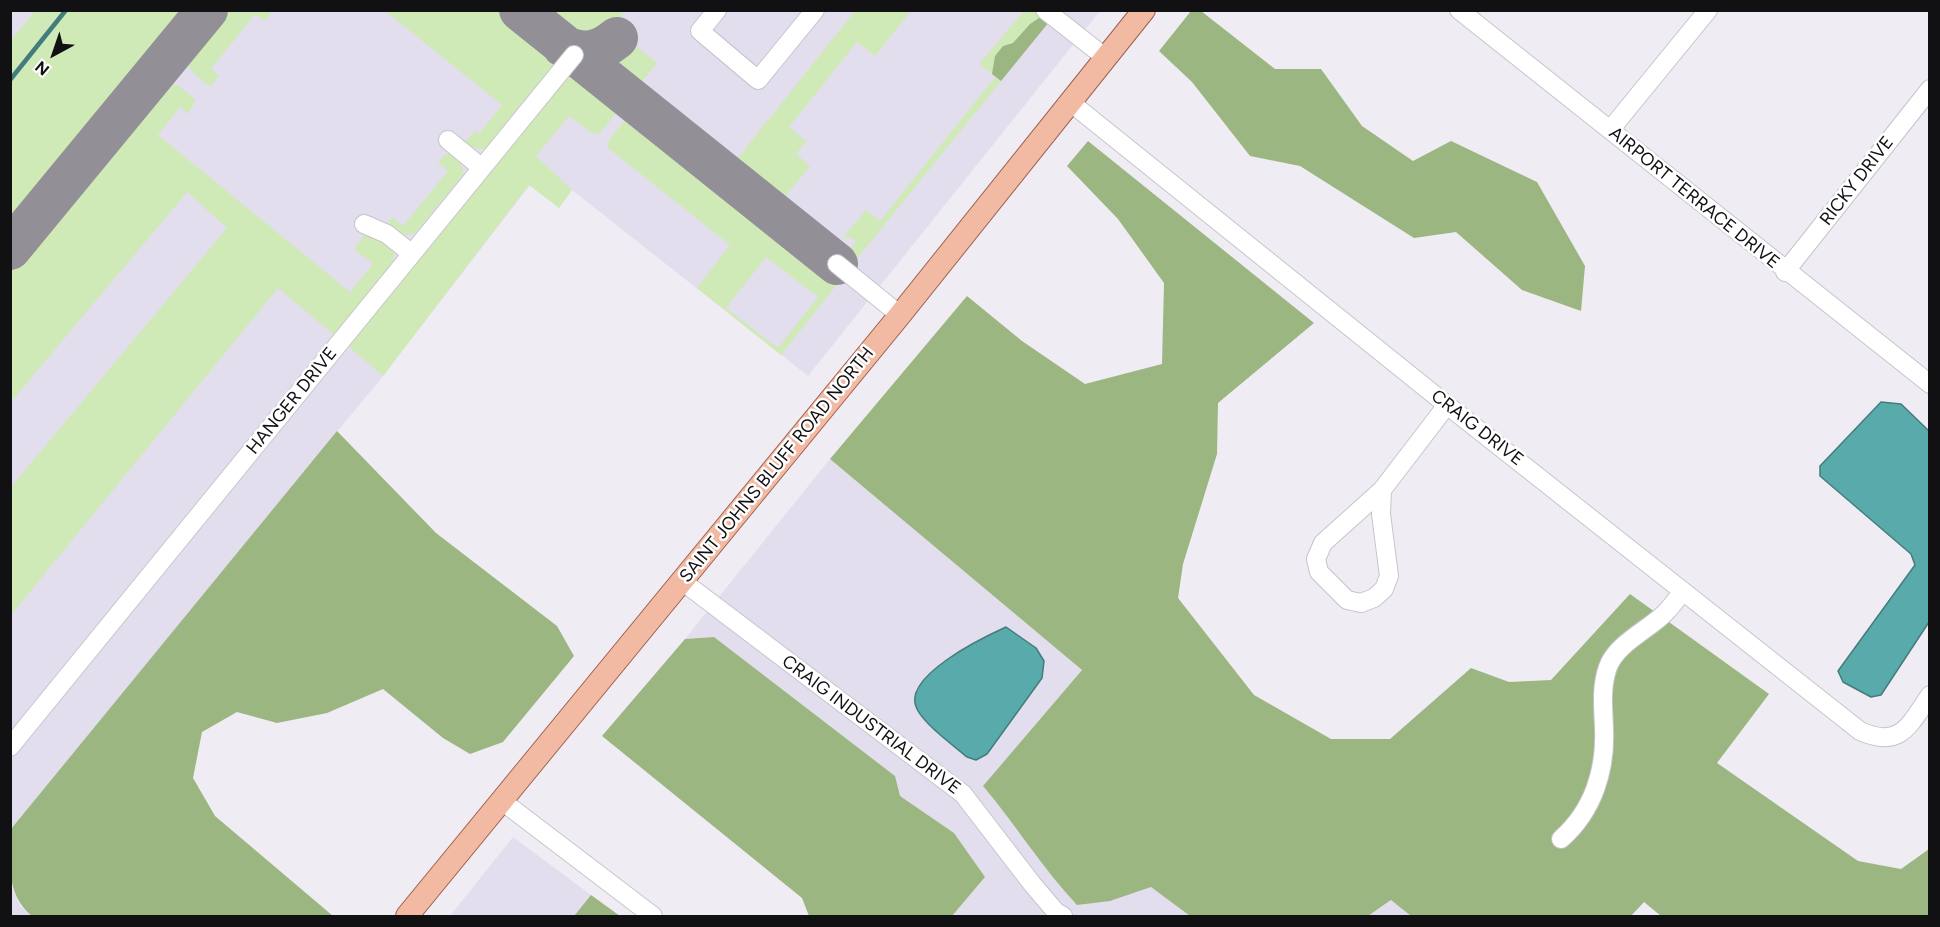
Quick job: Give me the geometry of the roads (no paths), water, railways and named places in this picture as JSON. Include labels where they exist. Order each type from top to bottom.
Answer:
[{"type":"main road","name":"SAINT JOHNS BLUFF ROAD NORTH","points":[[407,916],[900,315],[1144,10]]},
{"type":"street","points":[[717,10],[700,32],[758,80],[815,10]]},
{"type":"street","points":[[1045,10],[1106,58]]},
{"type":"street","name":"AIRPORT TERRACE DRIVE","points":[[1459,10],[1785,272],[1929,384]]},
{"type":"street","points":[[1610,130],[1708,10]]},
{"type":"street","name":"HANGER DRIVE","points":[[10,747],[574,55]]},
{"type":"street","name":"RICKY DRIVE","points":[[1785,272],[1929,89]]},
{"type":"street","name":"CRAIG DRIVE","points":[[1070,102],[1447,405],[1860,731],[1876,738],[1891,739],[1904,731],[1929,695]]},
{"type":"street","points":[[448,140],[482,168]]},
{"type":"street","points":[[364,224],[387,234],[412,254]]},
{"type":"street","points":[[837,264],[900,315]]},
{"type":"street","points":[[1382,490],[1381,514],[1389,576],[1384,589],[1374,598],[1361,603],[1347,600],[1319,572],[1316,559],[1323,543],[1382,490],[1447,405]]},
{"type":"street","name":"CRAIG INDUSTRIAL DRIVE","points":[[682,581],[963,794],[1033,885],[1056,912],[1063,916]]},
{"type":"street","points":[[1561,839],[1573,829],[1599,783],[1605,755],[1602,698],[1608,665],[1620,650],[1665,613],[1682,592]]},
{"type":"street","points":[[502,801],[653,916]]},
{"type":"water","points":[[1881,402],[1901,404],[1929,431],[1929,622],[1881,695],[1871,697],[1843,682],[1838,671],[1915,565],[1911,554],[1820,476],[1820,466]]},
{"type":"water","points":[[1006,627],[1036,648],[1044,661],[1042,678],[987,754],[976,760],[967,757],[926,722],[917,709],[915,697],[921,684],[947,660]]},
{"type":"waterway","points":[[10,80],[66,10]]}]
